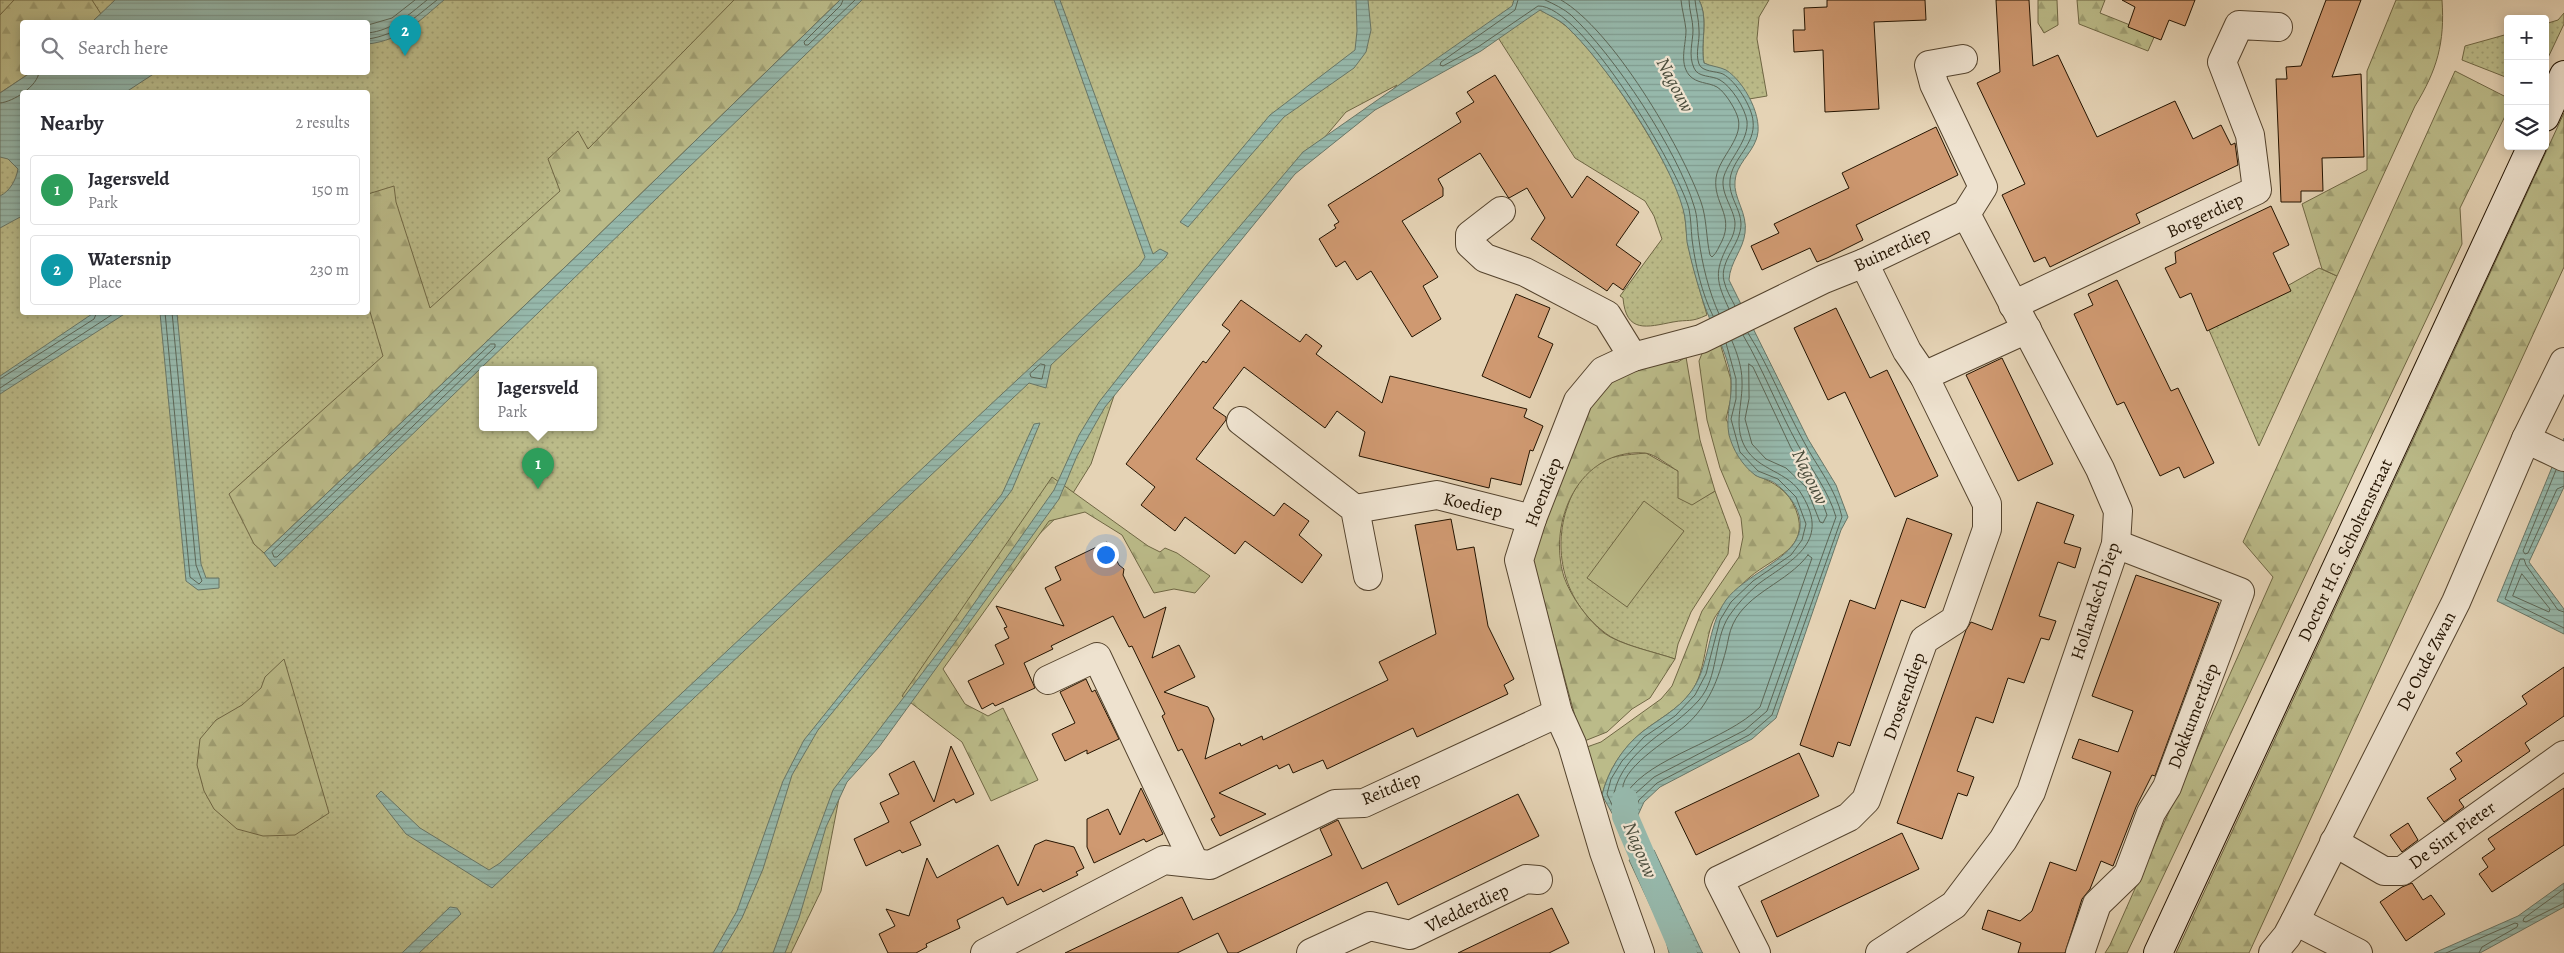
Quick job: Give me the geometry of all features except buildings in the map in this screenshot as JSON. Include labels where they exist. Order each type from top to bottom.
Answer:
[{"type":"street","name":"Borgerdiep","points":[[2013,305],[2257,190],[2250,135],[2222,62],[2239,25],[2278,27]]},
{"type":"street","points":[[1963,59],[1929,65],[1934,84],[1984,187],[1966,214]]},
{"type":"street","points":[[2549,108],[2564,75]]},
{"type":"street","name":"Doctor H.G. Scholtenstraat","points":[[2158,953],[2530,150]]},
{"type":"street","points":[[1501,211],[1470,234],[1470,244],[1477,252],[1485,258],[1525,272],[1607,315],[1633,356]]},
{"type":"street","name":"Hollandsch Diep","points":[[1880,953],[1954,905],[2003,840],[2031,792],[2116,544],[2118,511],[2100,469],[1966,214]]},
{"type":"street","name":"Buinerdiep","points":[[1633,356],[1701,339],[1824,279],[1864,263],[1966,214]]},
{"type":"street","name":"Drostendiep","points":[[1756,953],[1719,880],[1849,817],[1866,800],[1924,640],[1955,620],[1987,529],[1987,504],[1924,376],[1907,351],[1864,263]]},
{"type":"street","points":[[1924,376],[2027,329]]},
{"type":"street","name":"Hoendiep","points":[[1633,356],[1603,371],[1578,401],[1532,519],[1519,560],[1558,713],[1572,744],[1597,830],[1640,953]]},
{"type":"street","name":"De Oude Zwan","points":[[2273,953],[2287,936],[2295,922],[2456,602],[2526,439],[2564,362]]},
{"type":"street","points":[[1240,421],[1356,509],[1368,576]]},
{"type":"street","points":[[2526,439],[2558,454]]},
{"type":"street","name":"Koediep","points":[[1356,509],[1437,496],[1532,519]]},
{"type":"street","name":"Dokkumerdiep","points":[[2080,953],[2097,904],[2128,874],[2151,813],[2167,787],[2240,592],[2116,544]]},
{"type":"street","points":[[1048,680],[1097,657],[1194,862]]},
{"type":"street","name":"Reitdiep","points":[[985,953],[1010,938],[1164,860],[1210,865],[1335,804],[1364,803],[1558,713]]},
{"type":"street","name":"De Sint Pieter","points":[[2334,842],[2384,871],[2402,871],[2564,755]]},
{"type":"street","name":"Vledderdiep","points":[[1312,953],[1370,926],[1410,935],[1526,880],[1538,880]]},
{"type":"street","points":[[2295,922],[2358,953]]},
{"type":"green space","points":[[0,0],[1518,0],[1562,23],[1595,57],[1633,110],[1666,166],[1677,191],[1684,210],[1687,241],[1707,315],[1693,320],[1647,326],[1633,323],[1628,318],[1623,298],[1620,296],[1662,239],[1654,216],[1645,201],[1575,158],[1497,36],[1382,103],[1397,85],[1346,112],[1119,381],[1091,464],[1060,514],[1005,567],[841,788],[821,891],[791,953],[0,953]]},
{"type":"green space","points":[[14,0],[92,0],[101,14],[94,20],[20,20],[20,75],[27,75],[0,93],[0,15]]},
{"type":"green space","points":[[734,0],[840,0],[583,250],[264,553],[254,544],[229,494],[383,356],[370,312],[370,193],[394,186],[396,202],[430,308],[560,191],[548,159],[578,131],[588,149]]},
{"type":"green space","points":[[1699,0],[1769,0],[1759,17],[1757,39],[1767,96],[1749,99],[1736,79],[1704,63],[1704,23]]},
{"type":"green space","points":[[2038,0],[2057,0],[2058,25],[2044,33],[2038,23]]},
{"type":"green space","points":[[2077,0],[2105,0],[2100,13],[2155,35],[2148,51],[2079,24]]},
{"type":"green space","points":[[2396,0],[2442,0],[2441,43],[2429,80],[2415,106],[2337,276],[2322,269],[2302,204],[2367,170],[2367,71]]},
{"type":"green space","points":[[2564,13],[2564,24],[2549,56],[2549,23],[2558,20]]},
{"type":"green space","points":[[2504,35],[2504,76],[2462,60],[2465,46]]},
{"type":"green space","points":[[2455,71],[2504,96],[2504,118],[2460,208],[2462,244],[2127,953],[2105,953],[2273,577],[2243,542]]},
{"type":"green space","points":[[2564,113],[2564,267],[2249,953],[2176,953],[2547,150],[2549,150],[2549,145]]},
{"type":"green space","points":[[2319,268],[2337,276],[2259,446],[2209,330]]},
{"type":"green space","points":[[1720,343],[1731,380],[1731,398],[1726,419],[1755,475],[1780,488],[1793,503],[1799,523],[1798,534],[1794,543],[1787,551],[1750,577],[1722,607],[1711,625],[1703,664],[1691,692],[1680,704],[1641,733],[1628,746],[1612,769],[1602,795],[1584,748],[1601,742],[1661,699],[1672,686],[1702,611],[1739,557],[1743,537],[1741,518],[1720,468],[1707,420],[1699,361],[1705,346]]},
{"type":"green space","points":[[1686,357],[1700,440],[1715,491],[1692,505],[1678,498],[1678,471],[1649,454],[1622,455],[1602,463],[1586,476],[1573,492],[1565,512],[1560,534],[1560,556],[1564,577],[1581,608],[1598,628],[1611,637],[1628,645],[1675,659],[1650,698],[1632,709],[1607,732],[1582,742],[1532,558],[1594,393],[1616,377],[1662,363],[1678,362]]},
{"type":"green space","points":[[1646,453],[1678,471],[1692,504],[1715,491],[1730,532],[1728,554],[1691,612],[1678,644],[1675,659],[1619,641],[1604,632],[1589,619],[1569,587],[1561,551],[1565,513],[1572,495],[1586,473],[1604,460],[1617,456]]},
{"type":"green space","points":[[1052,477],[1148,546],[1160,552],[1165,548],[1177,553],[1210,576],[1195,593],[1174,589],[1154,593],[1122,535],[1085,512],[1049,521],[943,669],[965,704],[988,716],[1003,708],[1038,780],[991,801],[962,742],[902,696]]},
{"type":"green space","points":[[1644,501],[1684,531],[1627,607],[1587,578]]},
{"type":"green space","points":[[284,659],[329,813],[295,835],[263,836],[237,829],[214,809],[204,791],[197,765],[200,739],[216,720],[242,705],[261,688],[265,677]]},
{"type":"water","points":[[115,0],[444,0],[418,22],[400,34],[370,44],[370,20],[94,20]]},
{"type":"water","points":[[840,0],[862,0],[483,366],[479,366],[479,370],[275,567],[264,553],[583,250]]},
{"type":"water","points":[[1054,0],[1060,0],[1153,254],[1160,249],[1168,253],[1165,258],[1051,365],[1046,388],[1029,383],[492,888],[406,834],[376,796],[381,791],[420,828],[489,870],[500,863],[1139,266],[1145,257]]},
{"type":"water","points":[[1356,0],[1368,0],[1371,30],[1366,52],[1354,68],[1284,117],[1188,227],[1180,222],[1270,115],[1355,50],[1357,31]]},
{"type":"water","points":[[1514,0],[1699,0],[1704,23],[1704,63],[1724,69],[1733,75],[1746,91],[1751,101],[1758,122],[1758,131],[1751,150],[1736,175],[1735,187],[1744,219],[1745,233],[1729,280],[1808,439],[1836,485],[1848,517],[1841,530],[1776,718],[1752,739],[1660,787],[1644,802],[1638,815],[1642,833],[1621,838],[1613,815],[1602,795],[1608,777],[1617,760],[1635,738],[1674,709],[1690,693],[1702,671],[1715,623],[1726,600],[1743,583],[1775,561],[1792,546],[1800,530],[1800,523],[1796,508],[1782,489],[1774,482],[1757,476],[1750,471],[1739,457],[1731,441],[1728,428],[1731,393],[1729,367],[1702,298],[1687,242],[1683,209],[1676,188],[1664,164],[1634,111],[1598,62],[1565,25],[1540,10],[1481,51],[1375,110],[1295,174],[1105,407],[1077,456],[1059,499],[879,747],[847,782],[826,827],[799,918],[785,953],[773,953],[833,790],[959,625],[1054,490],[1079,435],[1099,402],[1206,266],[1303,152],[1512,6]]},
{"type":"water","points":[[27,75],[152,75],[129,90],[20,90],[20,217],[0,228],[0,196],[12,185],[18,169],[8,159],[0,157],[0,93]]},
{"type":"water","points":[[91,315],[123,315],[0,394],[0,376]]},
{"type":"water","points":[[160,315],[177,315],[201,564],[206,578],[219,578],[219,588],[198,590],[186,581]]},
{"type":"water","points":[[1040,423],[1012,490],[969,546],[818,730],[792,775],[763,869],[742,918],[721,953],[713,953],[737,911],[783,781],[804,740],[1002,494],[1034,424]]},
{"type":"water","points":[[2564,438],[2564,487],[2529,562],[2564,609],[2564,634],[2497,601]]},
{"type":"water","points":[[1654,850],[1703,953],[1669,953],[1665,937],[1629,860]]},
{"type":"water","points":[[2564,883],[2564,907],[2480,953],[2434,953],[2518,916]]},
{"type":"water","points":[[450,907],[457,908],[461,914],[419,953],[402,953]]},
{"type":"waterway","name":"Nagouw","points":[[1625,800],[1625,816],[1684,953]]},
{"type":"place","name":"Watersnip","points":[[405,56]]},
{"type":"place","name":"Jagersveld","points":[[538,489]]}]
